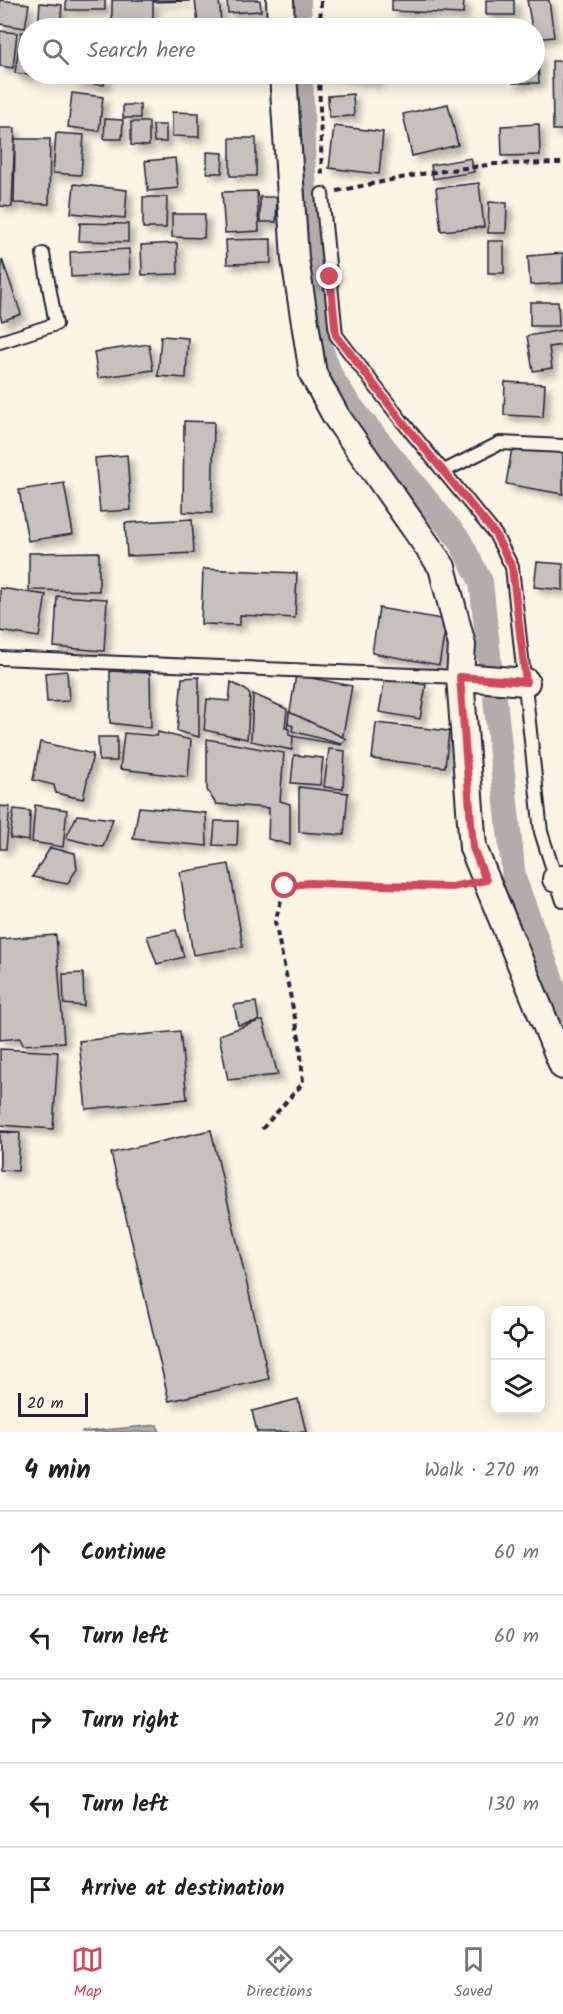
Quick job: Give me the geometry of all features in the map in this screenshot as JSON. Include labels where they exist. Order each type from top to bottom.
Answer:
[{"type":"street","points":[[280,0],[281,18]]},
{"type":"street","points":[[284,84],[295,259],[313,374],[336,416],[442,567],[462,645],[460,677],[473,848],[563,1066]]},
{"type":"street","points":[[460,677],[526,682]]},
{"type":"lane","points":[[322,194],[336,335],[401,420],[495,534],[512,567],[541,832],[561,886]]},
{"type":"lane","points":[[0,342],[57,324],[43,254]]},
{"type":"lane","points":[[444,471],[500,443],[563,446]]},
{"type":"lane","points":[[0,658],[460,677]]},
{"type":"path","points":[[320,18],[321,0]]},
{"type":"path","points":[[319,84],[322,194],[442,171],[495,164],[563,163]]},
{"type":"path","points":[[262,1129],[303,1083],[300,1042],[275,922],[285,886],[309,883],[452,887],[486,880]]},
{"type":"shaded area","points":[[157,1425],[160,1432],[81,1432]]},
{"type":"building","points":[[0,0],[29,4],[27,18],[18,18],[18,27],[0,24]]},
{"type":"building","points":[[66,0],[105,0],[105,10],[66,10]]},
{"type":"building","points":[[112,0],[153,0],[153,18],[112,18]]},
{"type":"building","points":[[154,0],[189,0],[189,1],[154,2]]},
{"type":"building","points":[[195,0],[219,0],[221,18],[197,18]]},
{"type":"building","points":[[227,0],[260,0],[261,11],[228,13]]},
{"type":"building","points":[[392,0],[464,0],[463,14],[392,11]]},
{"type":"building","points":[[486,0],[514,0],[514,15],[486,15]]},
{"type":"building","points":[[527,0],[549,0],[554,37],[545,38],[545,18],[530,18]]},
{"type":"building","points":[[40,3],[62,5],[61,18],[39,18]]},
{"type":"building","points":[[0,31],[17,33],[13,68],[0,66]]},
{"type":"building","points":[[18,52],[18,73],[15,73]]},
{"type":"building","points":[[552,61],[563,61],[563,130],[553,130]]},
{"type":"building","points":[[72,93],[103,97],[99,131],[68,127]]},
{"type":"building","points":[[353,94],[354,116],[329,117],[328,96]]},
{"type":"building","points":[[448,104],[458,145],[412,156],[403,114]]},
{"type":"building","points":[[123,105],[140,105],[140,118],[123,118]]},
{"type":"building","points":[[172,112],[199,113],[199,137],[172,136]]},
{"type":"building","points":[[105,119],[123,120],[122,139],[104,139]]},
{"type":"building","points":[[131,122],[149,122],[149,146],[131,145]]},
{"type":"building","points":[[539,124],[540,155],[502,156],[501,126]]},
{"type":"building","points":[[153,125],[166,125],[166,142],[154,142]]},
{"type":"building","points":[[334,126],[383,132],[379,174],[329,168]]},
{"type":"building","points":[[0,128],[15,128],[12,207],[0,206]]},
{"type":"building","points":[[56,133],[84,135],[81,175],[53,173]]},
{"type":"building","points":[[230,138],[256,138],[256,176],[230,176]]},
{"type":"building","points":[[15,139],[50,139],[49,204],[14,203]]},
{"type":"building","points":[[207,152],[223,153],[222,173],[207,173]]},
{"type":"building","points":[[175,158],[178,188],[148,191],[145,161]]},
{"type":"building","points":[[471,158],[474,172],[433,179],[431,165]]},
{"type":"building","points":[[479,183],[484,227],[441,231],[436,188]]},
{"type":"building","points":[[74,184],[127,190],[125,218],[71,213]]},
{"type":"building","points":[[257,191],[259,231],[225,233],[222,192]]},
{"type":"building","points":[[143,197],[167,197],[166,228],[143,228]]},
{"type":"building","points":[[260,197],[277,197],[276,222],[260,222]]},
{"type":"building","points":[[489,202],[507,203],[506,233],[488,233]]},
{"type":"building","points":[[172,214],[205,214],[204,238],[172,237]]},
{"type":"building","points":[[80,223],[128,224],[128,242],[79,241]]},
{"type":"building","points":[[271,239],[271,263],[227,264],[226,240]]},
{"type":"building","points":[[488,241],[504,241],[504,273],[488,273]]},
{"type":"building","points":[[177,243],[178,274],[142,275],[141,245]]},
{"type":"building","points":[[129,249],[130,274],[71,277],[70,252]]},
{"type":"building","points":[[563,253],[563,283],[530,285],[528,256]]},
{"type":"building","points":[[2,259],[21,314],[2,321],[0,315]]},
{"type":"building","points":[[530,302],[558,302],[559,326],[530,326]]},
{"type":"building","points":[[563,330],[563,345],[549,347],[552,368],[533,371],[527,336]]},
{"type":"building","points":[[161,336],[188,338],[186,378],[158,376]]},
{"type":"building","points":[[149,344],[153,370],[98,378],[94,352]]},
{"type":"building","points":[[505,382],[545,384],[543,417],[504,415]]},
{"type":"building","points":[[184,421],[214,422],[212,513],[183,512]]},
{"type":"building","points":[[513,442],[563,450],[563,494],[506,484]]},
{"type":"building","points":[[127,455],[131,510],[100,512],[95,458]]},
{"type":"building","points":[[64,483],[73,534],[28,541],[19,490]]},
{"type":"building","points":[[192,519],[194,553],[127,556],[125,523]]},
{"type":"building","points":[[99,552],[99,591],[29,590],[29,553]]},
{"type":"building","points":[[537,562],[563,564],[563,590],[534,587]]},
{"type":"building","points":[[203,569],[297,573],[295,618],[240,615],[240,625],[201,624]]},
{"type":"building","points":[[0,588],[46,595],[39,637],[0,631]]},
{"type":"building","points":[[57,596],[107,599],[104,651],[54,647]]},
{"type":"building","points":[[379,608],[447,620],[439,665],[372,653]]},
{"type":"building","points":[[67,671],[69,701],[47,702],[45,673]]},
{"type":"building","points":[[110,671],[150,673],[151,728],[110,723]]},
{"type":"building","points":[[296,675],[352,686],[341,745],[286,735]]},
{"type":"building","points":[[199,677],[199,737],[177,731],[182,678]]},
{"type":"building","points":[[385,678],[426,685],[420,719],[379,712]]},
{"type":"building","points":[[231,682],[246,690],[250,695],[247,739],[204,730],[207,699],[229,701]]},
{"type":"building","points":[[253,694],[287,709],[285,728],[289,729],[289,735],[293,736],[292,750],[251,741]]},
{"type":"building","points":[[289,712],[347,739],[341,744],[292,731],[293,726],[288,724]]},
{"type":"building","points":[[376,723],[449,731],[445,767],[372,759]]},
{"type":"building","points":[[158,732],[191,740],[188,777],[120,769],[124,733],[157,736]]},
{"type":"building","points":[[98,737],[117,737],[117,761],[99,761]]},
{"type":"building","points":[[207,739],[284,753],[280,801],[290,804],[290,845],[268,839],[269,808],[216,804],[207,790]]},
{"type":"building","points":[[40,742],[93,754],[83,799],[56,793],[54,785],[33,780]]},
{"type":"building","points":[[329,749],[345,751],[343,789],[324,787]]},
{"type":"building","points":[[294,755],[323,758],[320,785],[291,783]]},
{"type":"building","points":[[299,787],[348,793],[344,835],[299,832]]},
{"type":"building","points":[[35,805],[67,810],[63,847],[32,842]]},
{"type":"building","points":[[0,806],[10,807],[6,849],[0,849]]},
{"type":"building","points":[[139,807],[206,813],[207,846],[133,839]]},
{"type":"building","points":[[14,809],[30,811],[29,841],[10,838]]},
{"type":"building","points":[[77,815],[113,819],[103,847],[66,838]]},
{"type":"building","points":[[215,821],[238,821],[237,846],[213,845]]},
{"type":"building","points":[[50,848],[75,853],[77,869],[67,884],[32,877]]},
{"type":"building","points":[[229,864],[243,947],[193,955],[180,872]]},
{"type":"building","points":[[176,930],[184,957],[157,964],[147,936]]},
{"type":"building","points":[[56,935],[64,1042],[23,1045],[20,1038],[0,1040],[0,939]]},
{"type":"building","points":[[83,973],[84,1006],[64,1004],[63,974]]},
{"type":"building","points":[[256,1002],[259,1021],[238,1025],[234,1005]]},
{"type":"building","points":[[263,1021],[278,1075],[228,1080],[219,1035]]},
{"type":"building","points":[[180,1031],[187,1099],[86,1109],[79,1041]]},
{"type":"building","points":[[0,1049],[58,1052],[53,1129],[0,1125]]},
{"type":"building","points":[[211,1130],[269,1379],[169,1401],[111,1153]]},
{"type":"building","points":[[0,1131],[19,1132],[18,1168],[0,1167]]},
{"type":"building","points":[[0,1132],[20,1133],[18,1171],[0,1170]]},
{"type":"building","points":[[298,1399],[306,1432],[257,1432],[252,1411]]},
{"type":"waterway","points":[[299,0],[300,18]]},
{"type":"waterway","points":[[301,84],[304,176],[320,346],[332,378],[350,405],[460,541],[481,582],[490,665]]},
{"type":"waterway","points":[[495,698],[514,878],[563,1010]]},
{"type":"route","points":[[285,886],[309,883],[452,887],[486,880],[473,848],[460,677],[526,682],[512,567],[495,534],[401,420],[336,335],[330,277]]}]
